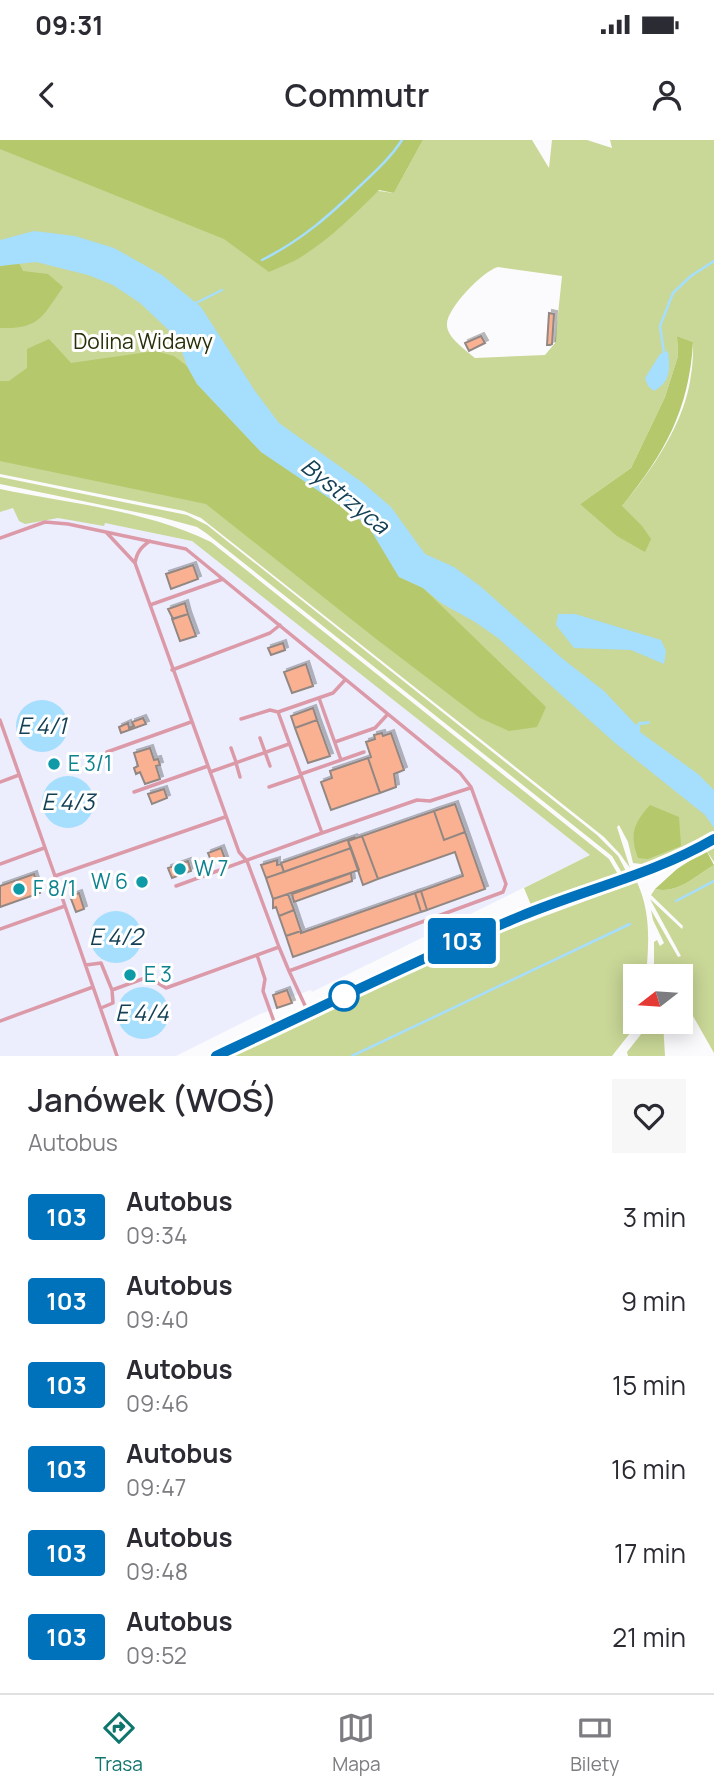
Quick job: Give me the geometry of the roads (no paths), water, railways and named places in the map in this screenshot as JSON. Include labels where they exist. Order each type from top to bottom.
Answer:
[{"type":"street","points":[[216,1056],[506,922],[684,856],[714,839]]},
{"type":"lane","points":[[0,538],[45,522],[106,531],[186,549],[460,773],[471,787],[506,884],[503,892],[289,971]]},
{"type":"lane","points":[[106,531],[135,563],[239,852],[247,862],[279,947],[308,1013]]},
{"type":"lane","points":[[135,563],[141,547],[150,541]]},
{"type":"lane","points":[[150,605],[223,579]]},
{"type":"lane","points":[[172,670],[270,634],[280,625]]},
{"type":"lane","points":[[240,719],[270,710],[278,712],[333,693],[345,680]]},
{"type":"lane","points":[[319,698],[341,760]]},
{"type":"lane","points":[[278,712],[322,833]]},
{"type":"lane","points":[[335,743],[375,728],[387,715]]},
{"type":"lane","points":[[0,720],[117,1056]]},
{"type":"lane","points":[[107,752],[191,722]]},
{"type":"lane","points":[[260,738],[270,766]]},
{"type":"lane","points":[[210,772],[289,744]]},
{"type":"lane","points":[[231,748],[240,777]]},
{"type":"lane","points":[[269,787],[364,752]]},
{"type":"lane","points":[[134,792],[208,766]]},
{"type":"lane","points":[[0,782],[19,775]]},
{"type":"lane","points":[[176,886],[417,800],[430,801],[471,787]]},
{"type":"lane","points":[[55,876],[226,817]]},
{"type":"lane","points":[[0,864],[45,848]]},
{"type":"lane","points":[[0,929],[65,906]]},
{"type":"lane","points":[[112,990],[148,977],[166,988],[279,947]]},
{"type":"lane","points":[[257,955],[265,978],[263,991],[276,1027]]},
{"type":"lane","points":[[86,965],[101,963],[112,990],[113,1003],[101,1008]]},
{"type":"lane","points":[[0,1021],[93,987]]},
{"type":"water","name":"Bystrzyca","points":[[34,231],[75,236],[114,248],[162,275],[201,307],[279,423],[363,483],[391,507],[425,554],[454,567],[480,586],[604,691],[636,725],[650,721],[649,724],[640,725],[640,732],[698,774],[714,790],[714,828],[705,815],[615,743],[498,638],[441,603],[423,588],[399,577],[369,527],[261,452],[197,384],[177,338],[140,303],[113,285],[88,275],[36,262],[0,266],[0,240]]},
{"type":"water","points":[[668,351],[669,369],[666,379],[654,391],[645,378],[660,354]]},
{"type":"water","points":[[558,614],[575,614],[661,640],[666,651],[664,664],[631,650],[574,648],[556,625]]},
{"type":"water","name":"E 4/1","points":[[42,700],[52,702],[60,708],[66,716],[66,736],[60,744],[52,750],[42,752],[32,750],[24,744],[18,736],[16,726],[18,716],[24,708],[32,702]]},
{"type":"water","name":"E 4/3","points":[[68,776],[78,778],[86,784],[92,792],[92,812],[86,820],[78,826],[68,828],[58,826],[50,820],[44,812],[42,802],[44,792],[50,784],[58,778]]},
{"type":"water","name":"E 4/2","points":[[116,911],[126,913],[134,919],[140,927],[140,947],[134,955],[126,961],[116,963],[106,961],[98,955],[92,947],[90,937],[92,927],[98,919],[106,913]]},
{"type":"water","name":"E 4/4","points":[[143,987],[153,989],[161,995],[167,1003],[167,1023],[161,1031],[153,1037],[143,1039],[133,1037],[125,1031],[119,1023],[117,1013],[119,1003],[125,995],[133,989]]},
{"type":"waterway","points":[[262,260],[290,244],[327,216],[378,168],[402,140]]},
{"type":"waterway","points":[[664,353],[660,326],[673,293],[691,276],[714,261]]},
{"type":"waterway","points":[[194,304],[222,290]]},
{"type":"waterway","points":[[676,901],[714,881]]},
{"type":"waterway","points":[[352,1056],[630,924]]},
{"type":"place","name":"E 3/1","points":[[54,764]]},
{"type":"place","name":"W 7","points":[[180,869]]},
{"type":"place","name":"W 6","points":[[142,882]]},
{"type":"place","name":"F 8/1","points":[[19,889]]},
{"type":"place","name":"E 3","points":[[130,975]]},
{"type":"park label","name":"Dolina Widawy","points":[[143,342]]}]
